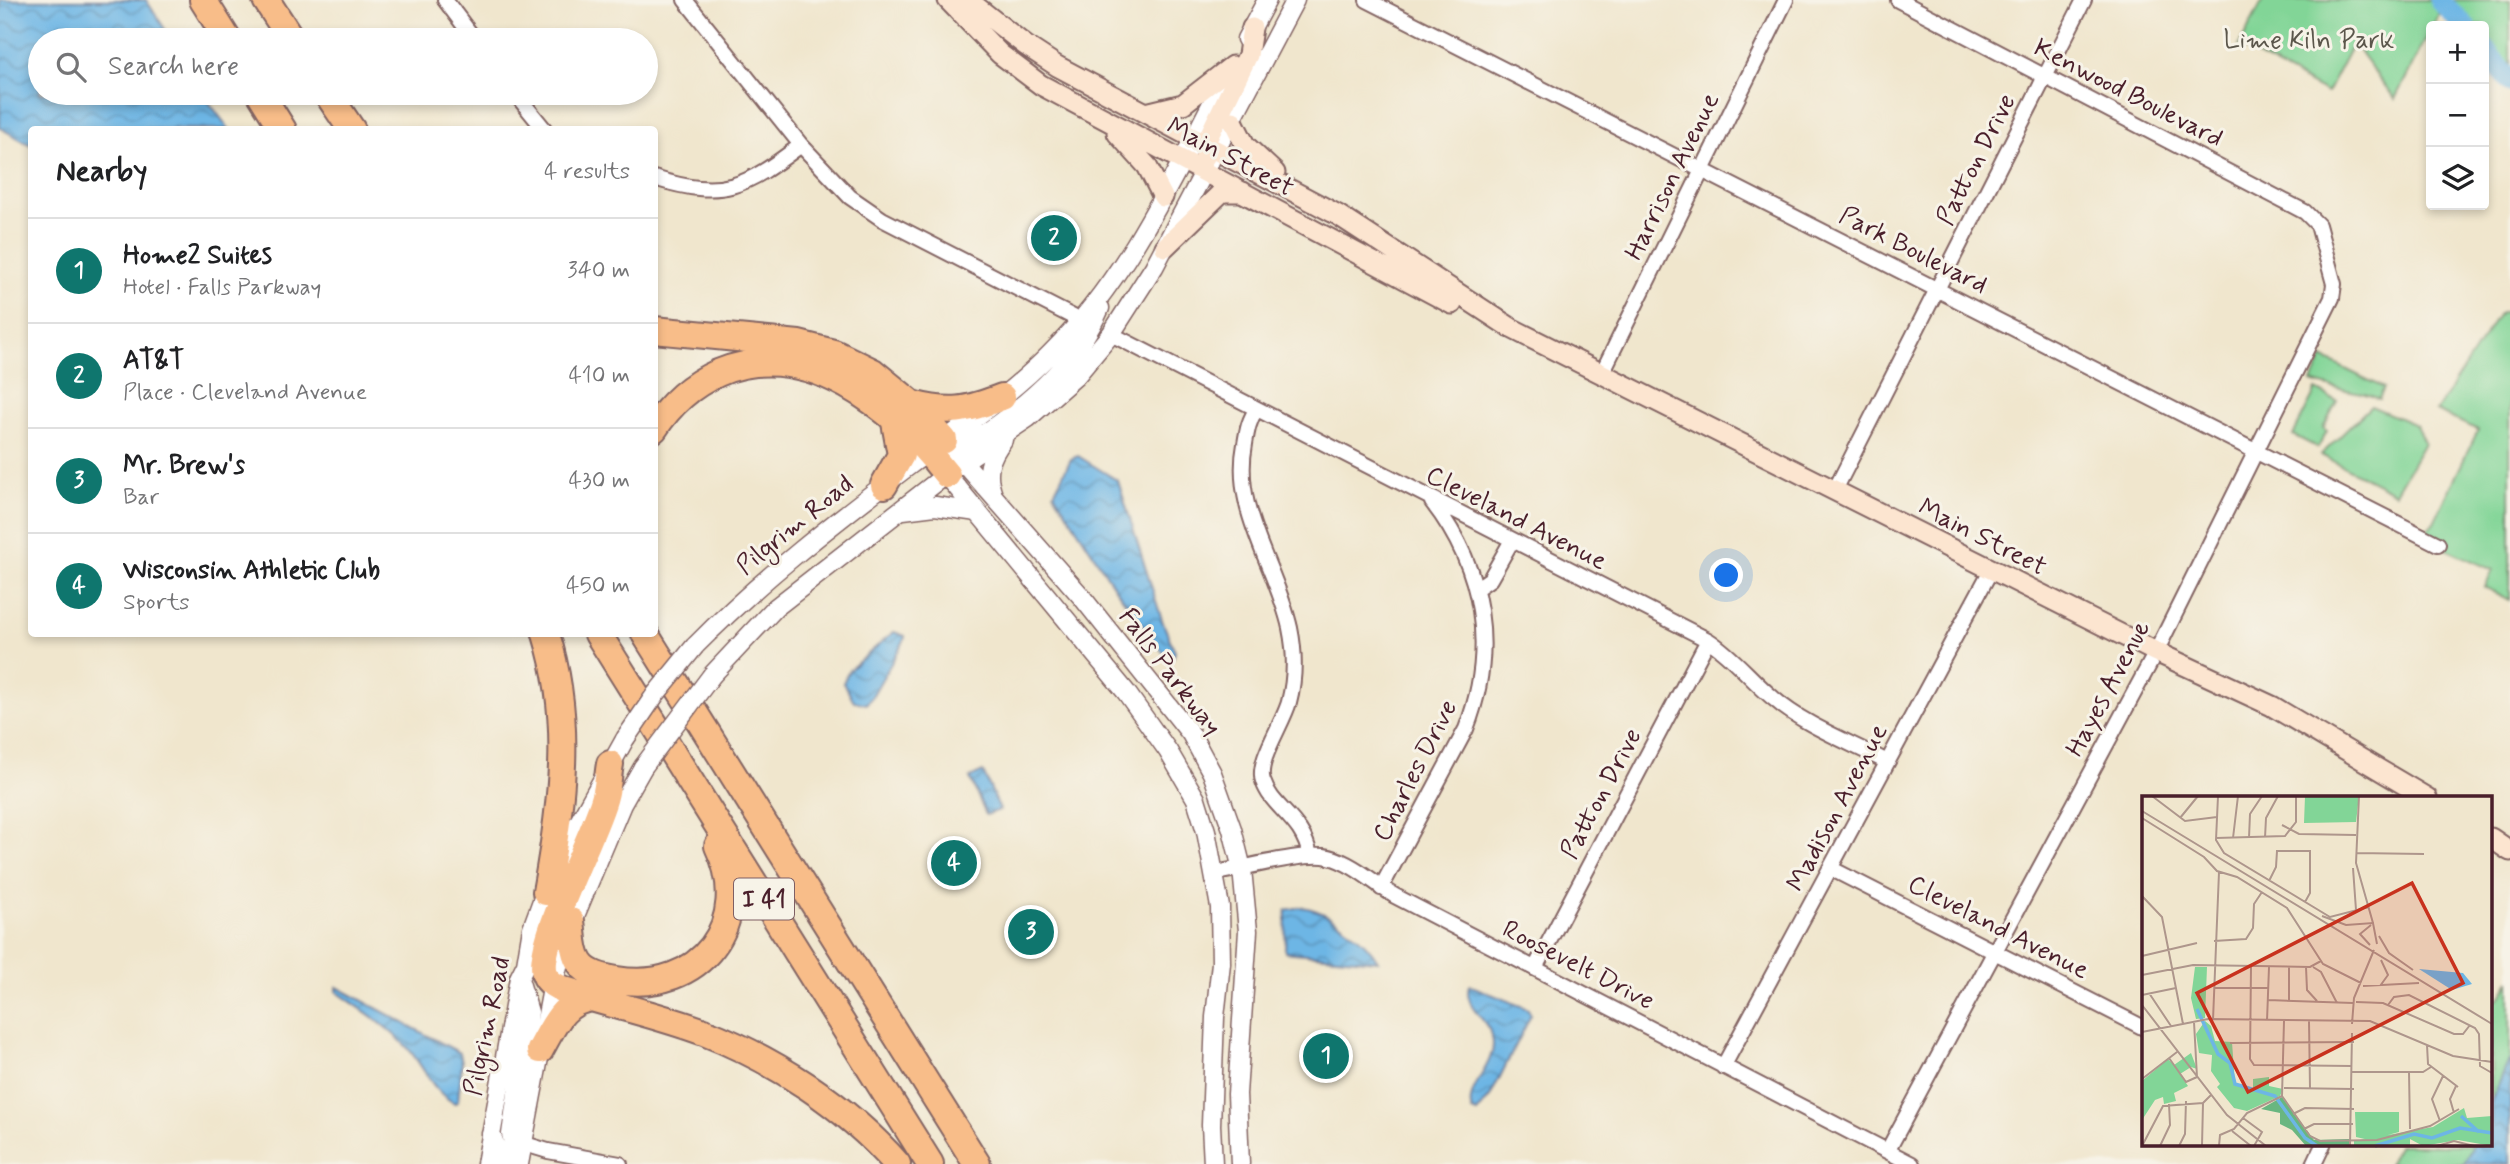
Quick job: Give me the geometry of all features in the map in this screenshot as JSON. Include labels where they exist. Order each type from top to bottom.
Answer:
[{"type":"highway","points":[[203,0],[220,28]]},
{"type":"highway","points":[[249,0],[266,28]]},
{"type":"highway","points":[[266,0],[284,28]]},
{"type":"highway","points":[[268,105],[282,126]]},
{"type":"highway","points":[[314,105],[328,126]]},
{"type":"highway","points":[[335,105],[349,126]]},
{"type":"highway","points":[[658,330],[814,346],[873,372],[903,411],[947,456]]},
{"type":"highway","points":[[658,424],[674,403],[699,383],[727,369],[760,363],[790,364],[818,372],[903,411],[965,412],[1002,397]]},
{"type":"highway","points":[[884,485],[901,455],[903,411]]},
{"type":"highway","points":[[658,626],[670,652],[848,939],[908,1054]]},
{"type":"highway","points":[[545,892],[559,820],[565,756],[559,686],[547,637]]},
{"type":"highway","points":[[571,921],[577,958],[584,968],[606,978],[637,983],[654,982],[690,970],[705,956],[721,932],[732,897],[724,859],[711,831],[589,637]]},
{"type":"highway","name":"I 41","points":[[600,637],[930,1164]]},
{"type":"highway","name":"I 41","points":[[647,637],[977,1164]]},
{"type":"highway","points":[[610,764],[605,797],[575,867],[547,951],[545,975],[553,985],[702,1031],[763,1060],[832,1105],[897,1164]]},
{"type":"highway","points":[[540,1050],[567,1007],[577,1001],[593,998]]},
{"type":"main road","name":"Main Street","points":[[948,0],[997,51],[1041,85],[1101,118],[1432,294],[1511,328],[2155,652],[2304,723],[2424,796]]},
{"type":"main road","name":"Main Street","points":[[968,0],[1057,66],[1365,231],[1471,305],[1511,328]]},
{"type":"main road","points":[[1206,172],[1206,144],[1248,55],[1252,28]]},
{"type":"main road","points":[[997,51],[1009,33]]},
{"type":"main road","points":[[1146,113],[1183,104],[1232,66]]},
{"type":"main road","points":[[1101,118],[1147,166],[1163,197]]},
{"type":"main road","points":[[1233,121],[1245,145],[1299,194]]},
{"type":"main road","points":[[1165,247],[1222,192],[1244,192]]},
{"type":"main road","points":[[2492,839],[2510,851]]},
{"type":"street","points":[[444,0],[466,28]]},
{"type":"street","points":[[685,0],[800,145],[841,188],[871,212],[1081,321]]},
{"type":"street","name":"Pilgrim Road","points":[[1206,144],[1232,66],[1267,0]]},
{"type":"street","name":"Pilgrim Road","points":[[517,1142],[553,985],[571,921],[622,804],[643,767],[712,674],[775,608],[899,511],[1002,397],[1052,353],[1081,321],[1110,286],[1163,197],[1181,160],[1206,144],[1233,121],[1295,0]]},
{"type":"street","name":"Park Boulevard","points":[[1367,0],[2438,544]]},
{"type":"street","name":"Harrison Avenue","points":[[1602,373],[1786,0]]},
{"type":"street","name":"Kenwood Boulevard","points":[[1898,0],[2305,212],[2316,220],[2323,240]]},
{"type":"street","name":"Patton Drive","points":[[1835,490],[2084,0]]},
{"type":"street","points":[[525,105],[542,126]]},
{"type":"street","points":[[658,179],[695,189],[736,186],[764,173],[800,145]]},
{"type":"street","name":"Pilgrim Road","points":[[506,1162],[491,1135],[519,978],[526,964],[532,928],[564,848],[610,764],[655,695],[695,646],[758,584],[884,485],[1012,429],[1060,391],[1111,334],[1165,247],[1206,172]]},
{"type":"street","name":"Hayes Avenue","points":[[1888,1150],[2155,652],[2334,293],[2323,240]]},
{"type":"street","points":[[947,456],[991,428],[1056,375],[1088,335],[1110,286]]},
{"type":"street","name":"Cleveland Avenue","points":[[1111,334],[1511,542],[1707,640],[1736,661],[1773,699],[1795,714],[1887,762]]},
{"type":"street","points":[[1257,409],[1248,426],[1243,482],[1255,533],[1286,613],[1294,663],[1292,689],[1281,727],[1260,766],[1263,783],[1307,837],[1310,856]]},
{"type":"street","points":[[995,498],[989,482],[991,456],[1012,429]]},
{"type":"street","name":"Falls Parkway","points":[[947,456],[995,498],[1081,596],[1191,734],[1221,796],[1241,869],[1248,931],[1237,1094],[1240,1164]]},
{"type":"street","name":"Falls Parkway","points":[[947,456],[977,512],[1098,656],[1168,751],[1196,799],[1215,873],[1220,907],[1221,963],[1215,1017],[1211,1125],[1213,1164]]},
{"type":"street","name":"Charles Drive","points":[[1381,888],[1466,729],[1476,704],[1485,641],[1477,588],[1465,557],[1430,499]]},
{"type":"street","points":[[899,511],[935,506],[977,512]]},
{"type":"street","points":[[1477,588],[1490,579],[1511,542]]},
{"type":"street","name":"Madison Avenue","points":[[1723,1067],[1991,570]]},
{"type":"street","name":"Patton Drive","points":[[1535,968],[1707,640]]},
{"type":"street","name":"Roosevelt Drive","points":[[1215,873],[1310,856],[1326,856],[1342,862],[1381,888],[1912,1164]]},
{"type":"street","name":"Cleveland Avenue","points":[[1830,868],[2142,1027]]},
{"type":"street","points":[[506,1162],[517,1142],[529,1012],[519,978]]},
{"type":"street","points":[[491,1135],[620,1164]]},
{"type":"street","points":[[2314,1164],[2323,1146]]},
{"type":"green space","name":"Lime Kiln Park","points":[[2263,0],[2446,0],[2435,21],[2426,21],[2426,39],[2395,99],[2353,43],[2327,93],[2239,46]]},
{"type":"green space","name":"Lime Kiln Park","points":[[2448,0],[2510,0],[2510,73],[2489,42],[2489,21],[2470,21]]},
{"type":"green space","points":[[2500,312],[2510,312],[2510,600],[2485,587],[2493,570],[2419,537],[2434,522],[2478,430],[2436,411]]},
{"type":"green space","points":[[2323,358],[2384,388],[2379,399],[2312,382]]},
{"type":"green space","points":[[2316,390],[2337,401],[2323,428],[2327,431],[2318,448],[2293,435]]},
{"type":"green space","points":[[2371,406],[2416,425],[2424,443],[2395,493],[2321,455]]},
{"type":"green space","points":[[2510,981],[2510,1164],[2388,1164],[2398,1146],[2492,1146],[2492,1005],[2503,994]]},
{"type":"water","points":[[0,0],[146,0],[164,28],[28,28],[28,105],[211,105],[227,126],[28,126],[28,143],[0,128]]},
{"type":"water","points":[[1078,456],[1118,481],[1163,623],[1175,652],[1173,657],[1163,652],[1115,588],[1054,493],[1071,459]]},
{"type":"water","points":[[894,632],[905,636],[904,641],[871,698],[866,704],[854,701],[843,683],[849,670]]},
{"type":"water","points":[[983,772],[1000,810],[986,815],[970,778]]},
{"type":"water","points":[[1301,907],[1323,913],[1345,926],[1364,943],[1378,961],[1285,952],[1286,910]]},
{"type":"water","points":[[1469,985],[1528,1009],[1531,1015],[1490,1097],[1477,1113],[1472,1111],[1472,1095],[1489,1062],[1493,1044],[1488,1028],[1470,1001]]},
{"type":"water","points":[[337,987],[460,1053],[462,1062],[458,1101],[455,1103],[440,1092],[406,1046],[382,1024],[337,992]]},
{"type":"water","points":[[2510,1058],[2510,1164],[2464,1164],[2473,1146],[2492,1146],[2492,1100]]},
{"type":"waterway","points":[[2439,0],[2460,21]]},
{"type":"waterway","points":[[2489,55],[2510,82]]},
{"type":"place","name":"AT&T","points":[[1054,238]]},
{"type":"place","name":"Wisconsin Athletic Club","points":[[954,863]]},
{"type":"place","name":"Mr. Brew's","points":[[1031,932]]},
{"type":"place","name":"Home2 Suites","points":[[1326,1056]]}]
